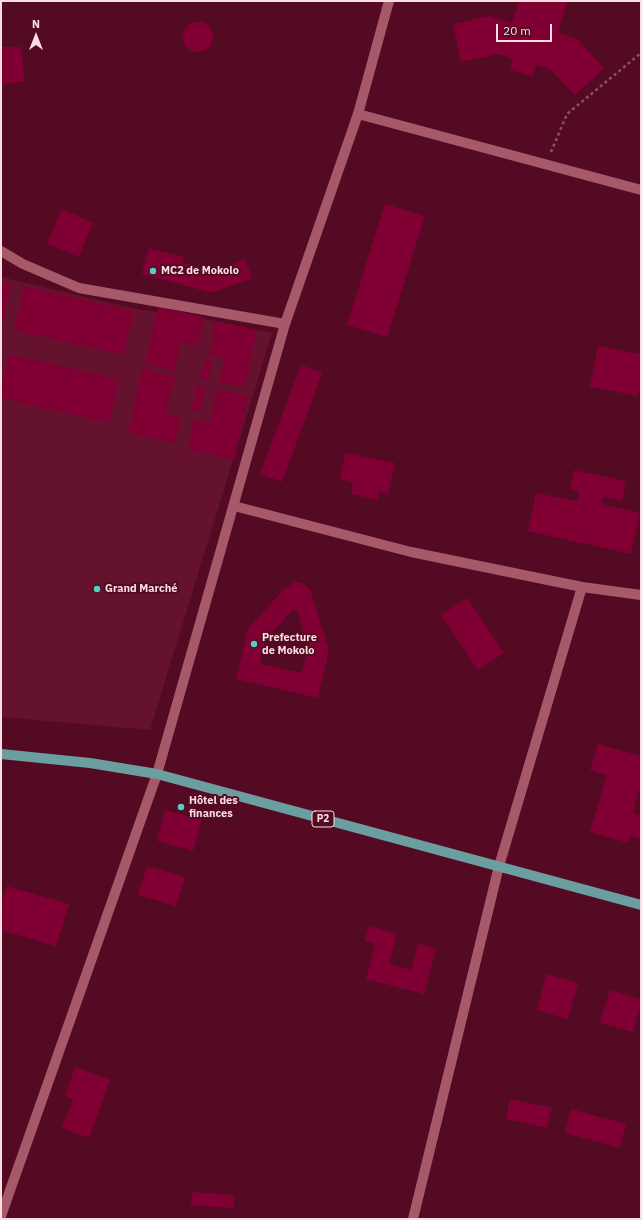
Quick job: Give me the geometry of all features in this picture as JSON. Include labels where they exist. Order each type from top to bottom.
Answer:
[{"type":"main road","name":"P2","points":[[1,754],[90,763],[158,774],[641,905]]},
{"type":"street","points":[[1,1216],[158,774],[285,324],[358,114],[389,1]]},
{"type":"street","points":[[358,114],[641,190]]},
{"type":"street","points":[[1,252],[23,264],[79,288],[285,324]]},
{"type":"street","points":[[234,506],[411,552],[582,587],[641,595]]},
{"type":"street","points":[[413,1219],[499,866],[582,587]]},
{"type":"path","points":[[546,165],[567,114],[641,53]]},
{"type":"shaded area","name":"Grand Marché","points":[[1,277],[136,309],[216,321],[272,333],[150,730],[1,717]]},
{"type":"building","points":[[519,1],[567,1],[558,33],[577,39],[604,68],[575,95],[550,69],[536,65],[533,76],[510,70],[513,59],[498,54],[461,62],[453,24],[489,16],[512,23]]},
{"type":"building","points":[[198,22],[209,26],[213,37],[209,48],[198,52],[187,48],[183,37],[187,26]]},
{"type":"building","points":[[1,47],[21,47],[25,81],[1,85]]},
{"type":"building","points":[[385,204],[425,216],[387,337],[347,325]]},
{"type":"building","points":[[62,209],[93,223],[79,257],[47,243]]},
{"type":"building","points":[[149,248],[184,257],[182,262],[211,272],[245,259],[252,278],[212,293],[142,274]]},
{"type":"building","points":[[1,282],[11,284],[2,323],[1,323]]},
{"type":"building","points":[[24,286],[134,311],[124,355],[14,330]]},
{"type":"building","points":[[158,307],[204,317],[198,346],[181,342],[175,371],[145,364]]},
{"type":"building","points":[[216,321],[257,330],[245,387],[219,382],[225,358],[209,355]]},
{"type":"building","points":[[598,346],[641,354],[641,382],[638,396],[590,387]]},
{"type":"building","points":[[9,354],[119,379],[109,423],[1,398],[1,388]]},
{"type":"building","points":[[205,359],[213,361],[208,381],[200,379]]},
{"type":"building","points":[[301,365],[322,373],[282,482],[260,474]]},
{"type":"building","points":[[142,368],[175,376],[166,414],[181,417],[175,443],[128,433]]},
{"type":"building","points":[[197,385],[205,387],[200,412],[192,410]]},
{"type":"building","points":[[217,389],[248,396],[234,460],[188,450],[194,420],[210,423]]},
{"type":"building","points":[[345,453],[395,463],[388,494],[379,492],[378,500],[351,494],[353,482],[340,479]]},
{"type":"building","points":[[574,470],[626,481],[622,501],[603,497],[602,504],[640,513],[631,554],[528,531],[536,493],[577,501],[579,491],[570,489]]},
{"type":"building","name":"Prefecture de Mokolo","points":[[295,582],[302,583],[310,589],[329,650],[318,698],[236,679],[248,629],[284,589]],"holes":[[[292,610],[298,611],[308,649],[302,673],[260,664],[266,640]]]},
{"type":"building","points":[[467,598],[504,653],[478,670],[441,615]]},
{"type":"building","points":[[598,744],[641,756],[641,784],[633,813],[641,815],[641,839],[630,836],[628,843],[590,832],[607,775],[590,770]]},
{"type":"building","points":[[165,810],[202,820],[193,851],[157,841]]},
{"type":"building","points":[[147,866],[185,877],[176,906],[138,895]]},
{"type":"building","points":[[7,886],[69,904],[56,946],[1,930],[1,905]]},
{"type":"building","points":[[369,926],[397,934],[389,964],[411,970],[418,944],[436,949],[424,994],[366,979],[375,944],[365,941]]},
{"type":"building","points":[[546,974],[578,983],[568,1019],[537,1010]]},
{"type":"building","points":[[610,990],[641,999],[633,1032],[600,1023]]},
{"type":"building","points":[[75,1067],[110,1080],[89,1138],[62,1128],[73,1099],[65,1096]]},
{"type":"building","points":[[510,1099],[552,1108],[547,1128],[506,1119]]},
{"type":"building","points":[[571,1109],[626,1124],[620,1148],[565,1133]]},
{"type":"building","points":[[192,1192],[234,1195],[234,1208],[191,1205]]},
{"type":"place","name":"MC2 de Mokolo","points":[[153,271]]},
{"type":"place","name":"Grand Marché","points":[[97,589]]},
{"type":"place","name":"Prefecture de Mokolo","points":[[254,644]]},
{"type":"place","name":"Hôtel des finances","points":[[181,807]]}]
